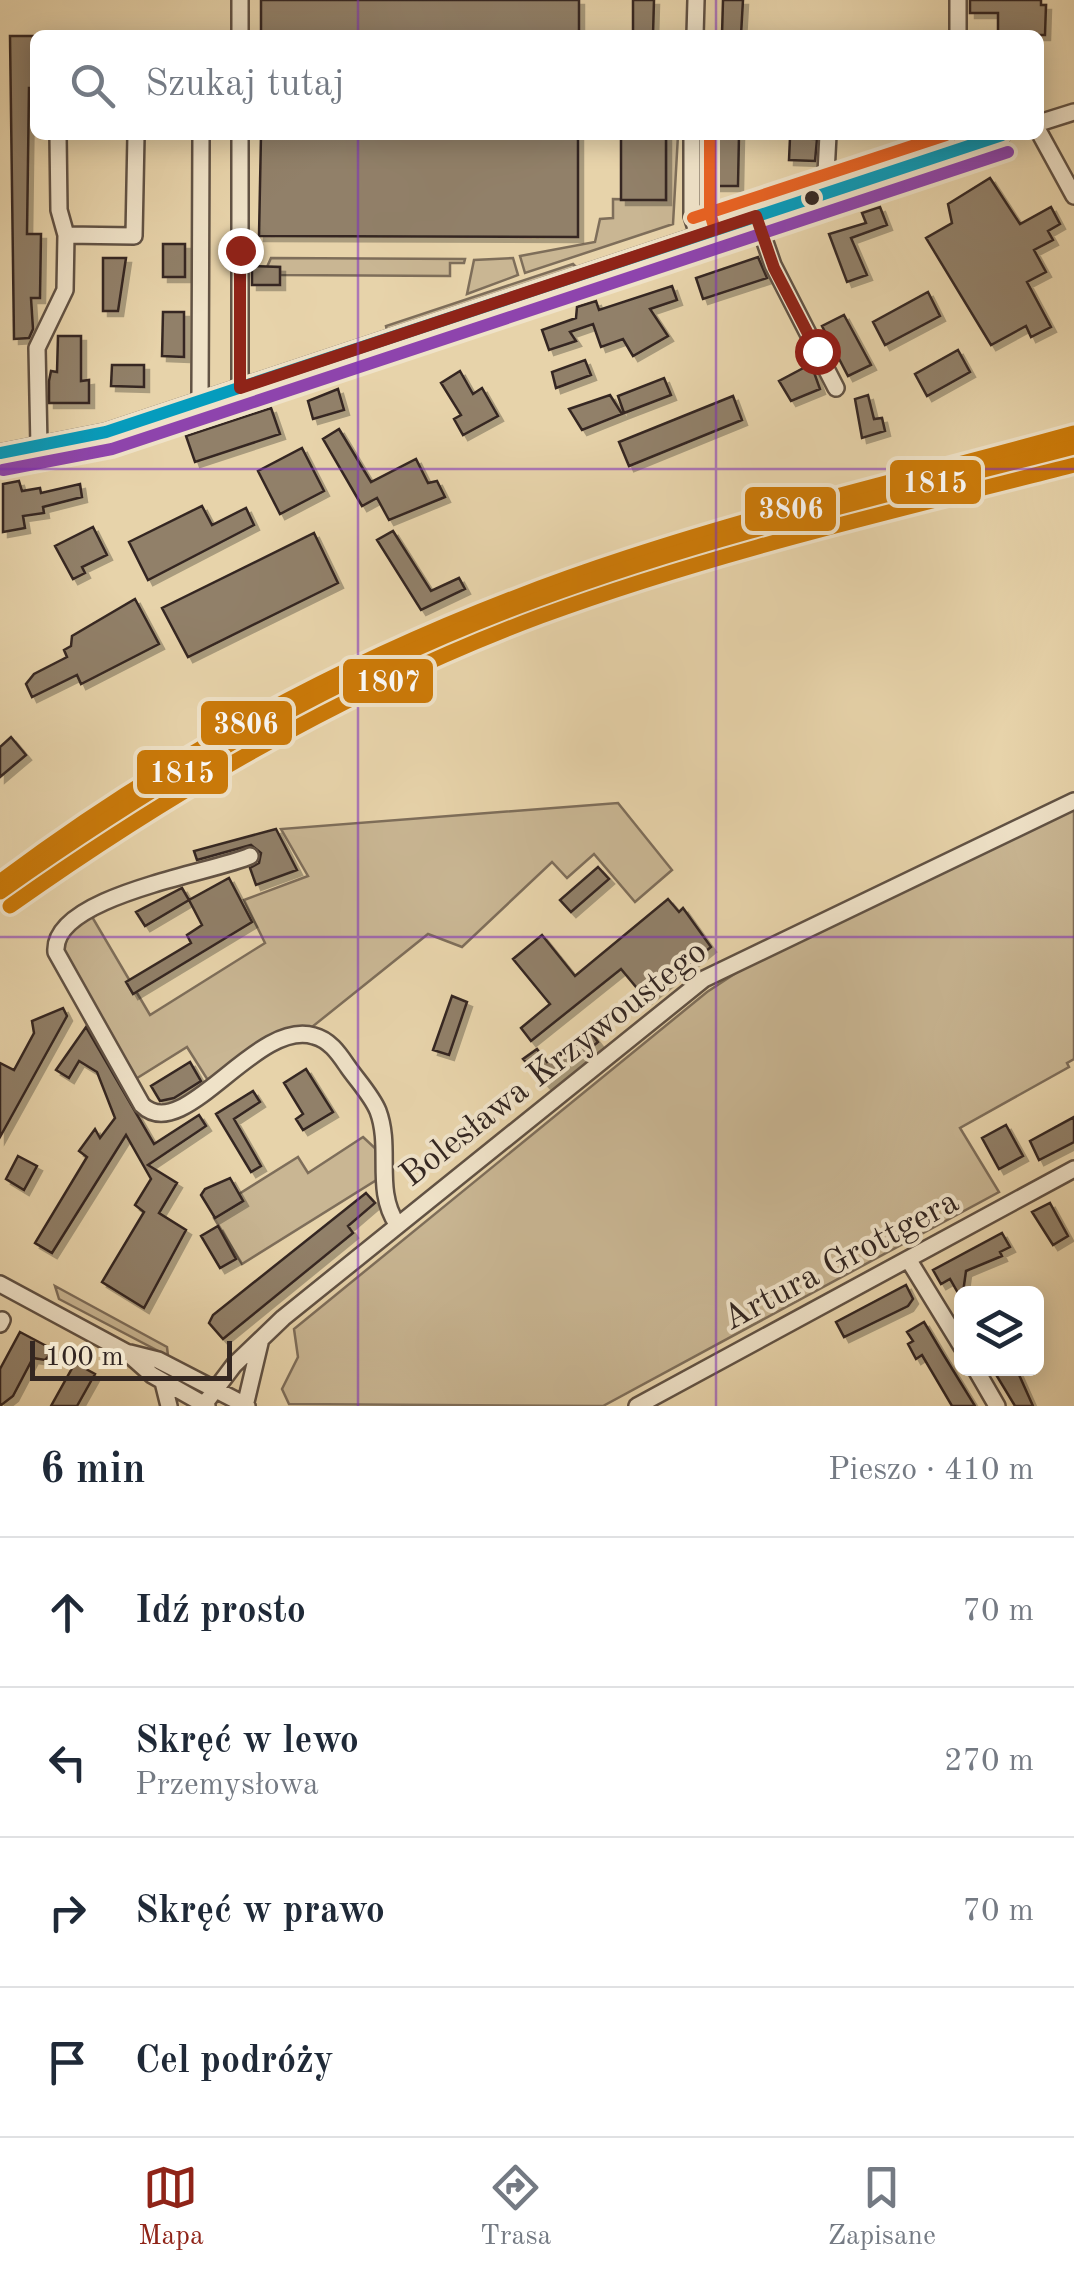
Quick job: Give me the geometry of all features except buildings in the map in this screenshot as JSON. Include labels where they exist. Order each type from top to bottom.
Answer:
[{"type":"street","points":[[240,0],[240,30]]},
{"type":"street","points":[[694,30],[696,0]]},
{"type":"street","points":[[958,0],[958,30]]},
{"type":"street","points":[[1044,121],[1074,112]]},
{"type":"street","points":[[39,446],[37,348],[65,290],[66,235],[59,210],[58,140]]},
{"type":"street","points":[[66,235],[134,236],[136,140]]},
{"type":"street","points":[[200,401],[201,140]]},
{"type":"street","points":[[240,140],[240,388]]},
{"type":"street","points":[[692,140],[692,216],[698,235]]},
{"type":"street","points":[[828,140],[826,173],[832,191]]},
{"type":"street","points":[[1043,140],[1074,196]]},
{"type":"street","points":[[0,454],[106,432],[832,191],[958,142]]},
{"type":"street","points":[[756,216],[774,268],[836,388]]},
{"type":"street","name":"Bolesława Krzywoustego","points":[[204,1405],[260,1339],[711,974],[1074,802]]},
{"type":"street","points":[[250,856],[214,871],[185,872],[82,913],[61,931],[56,952],[142,1104],[159,1116],[168,1116],[203,1095],[222,1074],[288,1036],[313,1035],[330,1045],[378,1110],[386,1200],[398,1224]]},
{"type":"street","name":"Artura Grottgera","points":[[637,1406],[1074,1169]]},
{"type":"street","points":[[908,1259],[954,1334]]},
{"type":"street","points":[[0,1284],[126,1352],[163,1382],[204,1405]]},
{"type":"street","points":[[126,1352],[158,1360],[246,1406],[260,1339]]},
{"type":"street","points":[[979,1376],[997,1406]]},
{"type":"street","points":[[163,1382],[169,1406]]},
{"type":"shaded area","points":[[666,140],[678,140],[673,224],[525,273],[520,256],[595,242],[600,219],[613,218],[613,199],[666,200]]},
{"type":"shaded area","points":[[271,258],[465,259],[464,263],[450,263],[450,276],[280,275],[280,267],[267,267]]},
{"type":"shaded area","points":[[513,258],[518,275],[467,294],[474,260]]},
{"type":"shaded area","points":[[573,264],[577,268],[387,331],[386,326]]},
{"type":"shaded area","points":[[618,803],[672,870],[635,902],[594,854],[567,878],[552,862],[462,947],[428,934],[307,1031],[240,1058],[209,1082],[187,1047],[134,1080],[64,955],[67,931],[91,915],[150,1015],[265,943],[244,900],[308,876],[281,829]]},
{"type":"shaded area","points":[[1074,808],[1074,1059],[1067,1063],[1069,1067],[960,1128],[999,1192],[603,1406],[289,1404],[282,1389],[298,1357],[294,1329],[707,992],[739,971]]},
{"type":"shaded area","points":[[363,1137],[377,1150],[378,1179],[242,1264],[214,1218],[243,1201],[239,1194],[298,1157],[308,1173]]},
{"type":"shaded area","points":[[55,1286],[167,1347],[168,1356],[59,1299]]},
{"type":"transit line","points":[[710,140],[710,213],[715,230]]},
{"type":"transit line","points":[[693,218],[931,140]]},
{"type":"transit line","points":[[0,453],[106,432],[987,140]]},
{"type":"transit line","points":[[3,470],[112,449],[1008,152]]},
{"type":"transit line","name":"3806","points":[[0,882],[147,781],[223,735],[381,654],[462,619],[545,586],[684,540],[1074,433]]},
{"type":"transit line","name":"1815","points":[[0,892],[192,766],[326,692],[465,628],[668,555],[1074,447]]},
{"type":"transit line","name":"1807","points":[[10,906],[136,821],[266,744],[470,644],[673,572],[1074,465]]},
{"type":"route","points":[[240,250],[240,388],[756,216],[774,268],[817,351]]}]
